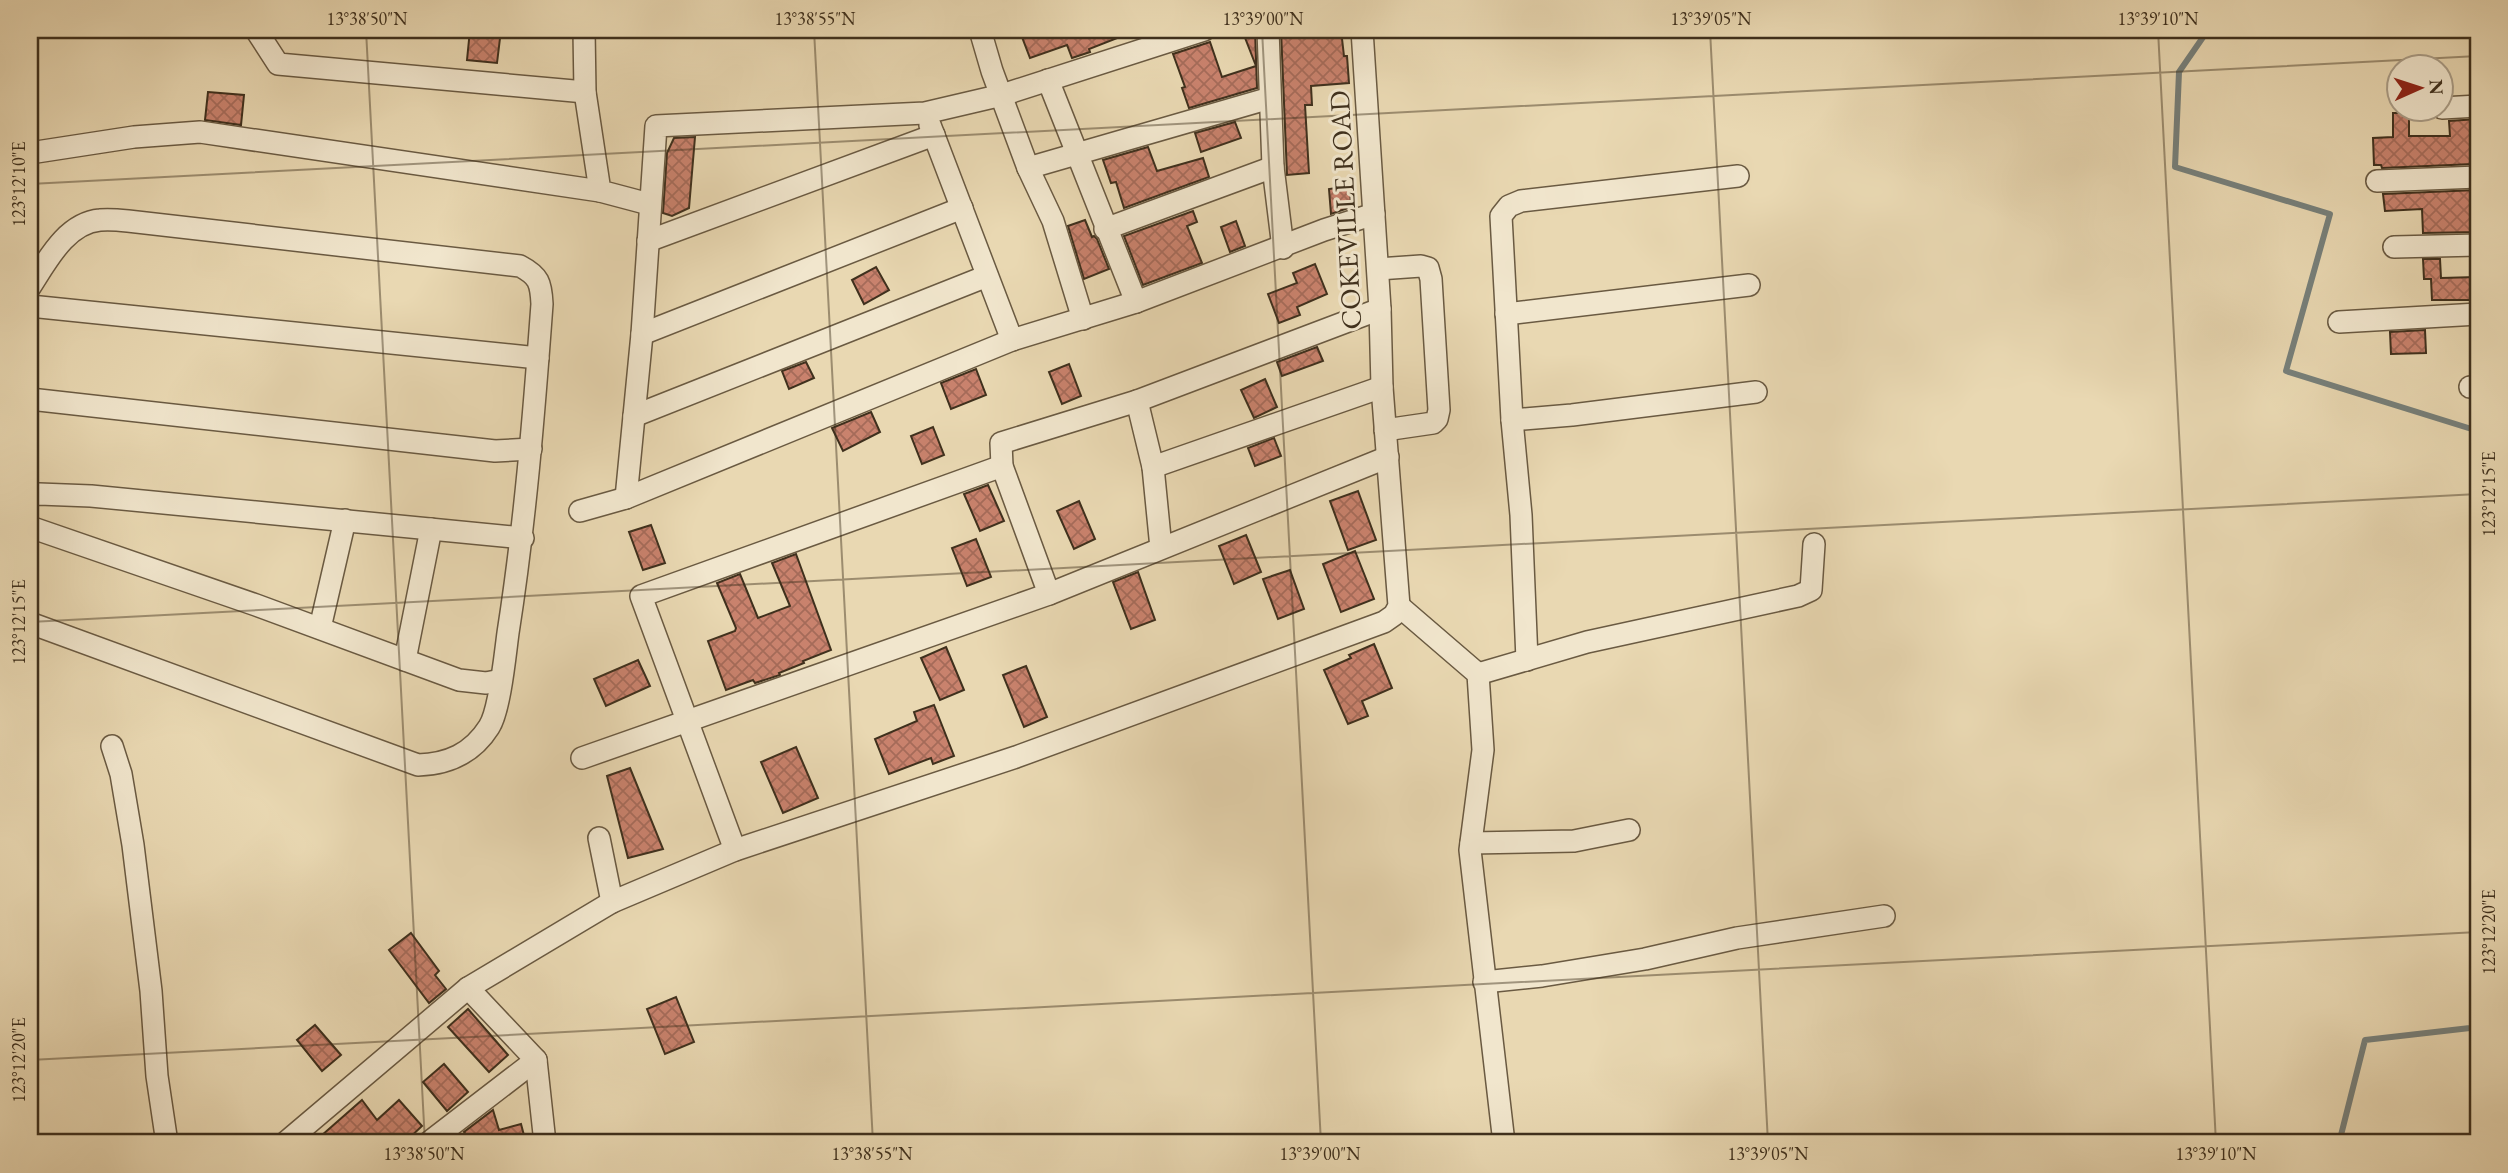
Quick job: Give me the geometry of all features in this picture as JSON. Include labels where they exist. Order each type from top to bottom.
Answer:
[{"type":"street","points":[[256,30],[278,64],[585,92]]},
{"type":"street","points":[[584,30],[585,92],[600,191]]},
{"type":"street","points":[[980,30],[982,44],[1028,168],[1053,221],[1083,319]]},
{"type":"street","points":[[626,498],[642,334],[656,126],[925,113],[1002,95],[1204,30]]},
{"type":"street","points":[[1268,30],[1273,167],[1283,248]]},
{"type":"street","name":"COKEVILLE ROAD","points":[[1362,30],[1378,270],[1382,387],[1399,606]]},
{"type":"street","points":[[1048,80],[1136,302]]},
{"type":"street","points":[[1028,168],[1270,98]]},
{"type":"street","points":[[2456,107],[2478,106]]},
{"type":"street","points":[[925,113],[1012,340]]},
{"type":"street","points":[[30,153],[134,136],[200,132],[600,191],[649,204]]},
{"type":"street","points":[[648,241],[934,135]]},
{"type":"street","points":[[1105,229],[1273,167]]},
{"type":"street","points":[[1527,660],[1521,515],[1512,420],[1501,216],[1509,206],[1521,201],[1738,176]]},
{"type":"street","points":[[2378,181],[2478,177]]},
{"type":"street","points":[[642,334],[962,208]]},
{"type":"street","points":[[580,511],[626,498],[1012,340],[1136,302],[1283,248],[1324,230],[1374,214]]},
{"type":"street","points":[[30,287],[59,243],[78,229],[98,220],[128,221],[520,266],[531,272],[541,285],[542,304],[523,538],[501,680],[491,724],[478,742],[462,754],[440,764],[418,765],[30,623]]},
{"type":"street","points":[[2394,247],[2478,245]]},
{"type":"street","points":[[1378,270],[1421,266],[1428,268],[1431,279],[1439,410],[1433,423],[1385,430]]},
{"type":"street","points":[[634,416],[988,276]]},
{"type":"street","points":[[1506,314],[1749,285]]},
{"type":"street","points":[[30,306],[538,358]]},
{"type":"street","points":[[1049,594],[1002,466],[1001,443],[1137,401],[1380,309]]},
{"type":"street","points":[[2339,322],[2478,314]]},
{"type":"street","points":[[1153,467],[1382,387]]},
{"type":"street","points":[[1512,420],[1756,392]]},
{"type":"street","points":[[30,399],[495,451],[531,449]]},
{"type":"street","points":[[1137,401],[1153,467],[1161,548]]},
{"type":"street","points":[[582,758],[1049,594],[1388,457]]},
{"type":"street","points":[[735,850],[642,596],[1002,466]]},
{"type":"street","points":[[30,495],[91,496],[523,538]]},
{"type":"street","points":[[320,628],[345,520]]},
{"type":"street","points":[[30,527],[473,683],[501,680]]},
{"type":"street","points":[[405,660],[431,529]]},
{"type":"street","points":[[1478,674],[1587,642],[1798,596],[1811,590],[1814,544]]},
{"type":"street","points":[[285,1143],[468,988],[612,902],[735,850],[1016,757],[1384,622],[1394,615],[1399,606],[1478,674],[1483,750],[1471,843],[1484,982],[1504,1143]]},
{"type":"street","points":[[112,746],[121,774],[133,845],[151,991],[156,1076],[167,1143]]},
{"type":"street","points":[[1471,843],[1574,841],[1629,830]]},
{"type":"street","points":[[599,838],[612,902]]},
{"type":"street","points":[[1484,982],[1542,976],[1645,959],[1737,938],[1884,916]]},
{"type":"street","points":[[468,988],[536,1060],[545,1143]]},
{"type":"street","points":[[428,1143],[536,1060]]},
{"type":"building","points":[[470,30],[501,30],[497,63],[467,60]]},
{"type":"building","points":[[1041,30],[1135,31],[1072,58],[1067,45],[1030,58],[1022,37]]},
{"type":"building","points":[[1242,30],[1255,30],[1257,88],[1189,108],[1182,88],[1185,87],[1173,54],[1210,42],[1222,77],[1256,66]]},
{"type":"building","points":[[1281,30],[1341,30],[1344,56],[1347,56],[1349,83],[1311,86],[1312,105],[1305,105],[1309,173],[1287,175]]},
{"type":"building","points":[[208,92],[244,95],[241,125],[205,120]]},
{"type":"building","points":[[2478,119],[2478,135],[2472,135],[2473,164],[2382,168],[2381,165],[2374,165],[2373,138],[2393,137],[2393,122],[2409,122],[2409,136],[2450,136],[2449,122]]},
{"type":"building","points":[[1235,122],[1241,138],[1201,152],[1195,133]]},
{"type":"building","points":[[695,137],[689,208],[672,216],[663,213],[667,153],[674,138]]},
{"type":"building","points":[[1148,147],[1157,171],[1203,158],[1209,177],[1124,208],[1116,182],[1111,183],[1103,160]]},
{"type":"building","points":[[1350,186],[1351,207],[1331,214],[1329,189]]},
{"type":"building","points":[[2477,190],[2478,232],[2423,233],[2422,209],[2385,211],[2383,194]]},
{"type":"building","points":[[1193,211],[1197,222],[1187,226],[1202,263],[1143,285],[1124,236]]},
{"type":"building","points":[[1085,220],[1092,237],[1097,239],[1109,269],[1084,279],[1068,226]]},
{"type":"building","points":[[1236,221],[1245,246],[1230,252],[1221,227]]},
{"type":"building","points":[[2423,259],[2440,259],[2441,278],[2476,277],[2477,300],[2432,300],[2431,279],[2424,279]]},
{"type":"building","points":[[1315,264],[1327,294],[1297,307],[1300,315],[1279,323],[1268,294],[1297,283],[1293,273]]},
{"type":"building","points":[[876,267],[889,290],[864,304],[852,280]]},
{"type":"building","points":[[2425,330],[2426,353],[2391,354],[2390,332]]},
{"type":"building","points":[[1317,347],[1323,361],[1282,376],[1277,362]]},
{"type":"building","points":[[806,362],[814,378],[789,389],[782,371]]},
{"type":"building","points":[[1069,364],[1081,396],[1062,404],[1049,372]]},
{"type":"building","points":[[976,369],[986,395],[951,409],[941,383]]},
{"type":"building","points":[[1265,379],[1277,407],[1254,418],[1241,390]]},
{"type":"building","points":[[871,412],[880,432],[843,451],[832,428]]},
{"type":"building","points":[[933,427],[944,455],[922,464],[911,436]]},
{"type":"building","points":[[1274,438],[1281,456],[1255,466],[1248,448]]},
{"type":"building","points":[[988,485],[1004,521],[980,531],[964,494]]},
{"type":"building","points":[[1358,491],[1376,540],[1348,550],[1330,501]]},
{"type":"building","points":[[1079,501],[1095,539],[1074,549],[1057,511]]},
{"type":"building","points":[[651,525],[665,563],[643,570],[629,532]]},
{"type":"building","points":[[1246,535],[1261,572],[1234,584],[1219,546]]},
{"type":"building","points":[[976,539],[991,577],[967,586],[952,548]]},
{"type":"building","points":[[1355,551],[1374,599],[1341,612],[1323,564]]},
{"type":"building","points":[[796,554],[831,650],[803,661],[804,663],[779,673],[780,675],[755,683],[753,680],[726,690],[708,641],[735,631],[736,628],[717,583],[740,574],[758,618],[790,606],[772,563]]},
{"type":"building","points":[[1290,570],[1304,609],[1278,619],[1263,579]]},
{"type":"building","points":[[1138,572],[1155,620],[1131,629],[1113,582]]},
{"type":"building","points":[[1374,644],[1392,688],[1362,701],[1368,716],[1348,724],[1324,670]]},
{"type":"building","points":[[946,647],[964,690],[940,700],[921,658]]},
{"type":"building","points":[[638,660],[650,686],[606,706],[594,679]]},
{"type":"building","points":[[1026,666],[1047,717],[1024,727],[1003,675]]},
{"type":"building","points":[[934,705],[954,756],[933,764],[931,758],[889,774],[875,739],[917,721],[914,712]]},
{"type":"building","points":[[796,747],[818,798],[783,813],[761,762]]},
{"type":"building","points":[[630,768],[663,849],[628,858],[607,776]]},
{"type":"building","points":[[411,933],[439,971],[435,975],[446,989],[429,1003],[389,950]]},
{"type":"building","points":[[676,997],[694,1042],[665,1054],[647,1009]]},
{"type":"building","points":[[468,1009],[508,1055],[489,1072],[448,1027]]},
{"type":"building","points":[[315,1025],[341,1055],[322,1071],[297,1040]]},
{"type":"building","points":[[444,1064],[468,1092],[447,1111],[423,1082]]},
{"type":"building","points":[[362,1100],[377,1120],[399,1100],[422,1126],[404,1143],[313,1143]]},
{"type":"building","points":[[493,1110],[499,1130],[521,1124],[526,1143],[468,1143],[469,1138],[464,1132]]},
{"type":"waterway","points":[[2208,30],[2179,72],[2175,167],[2330,214],[2286,371],[2478,431]]},
{"type":"waterway","points":[[2339,1143],[2365,1040],[2470,1028],[2478,1023]]}]
